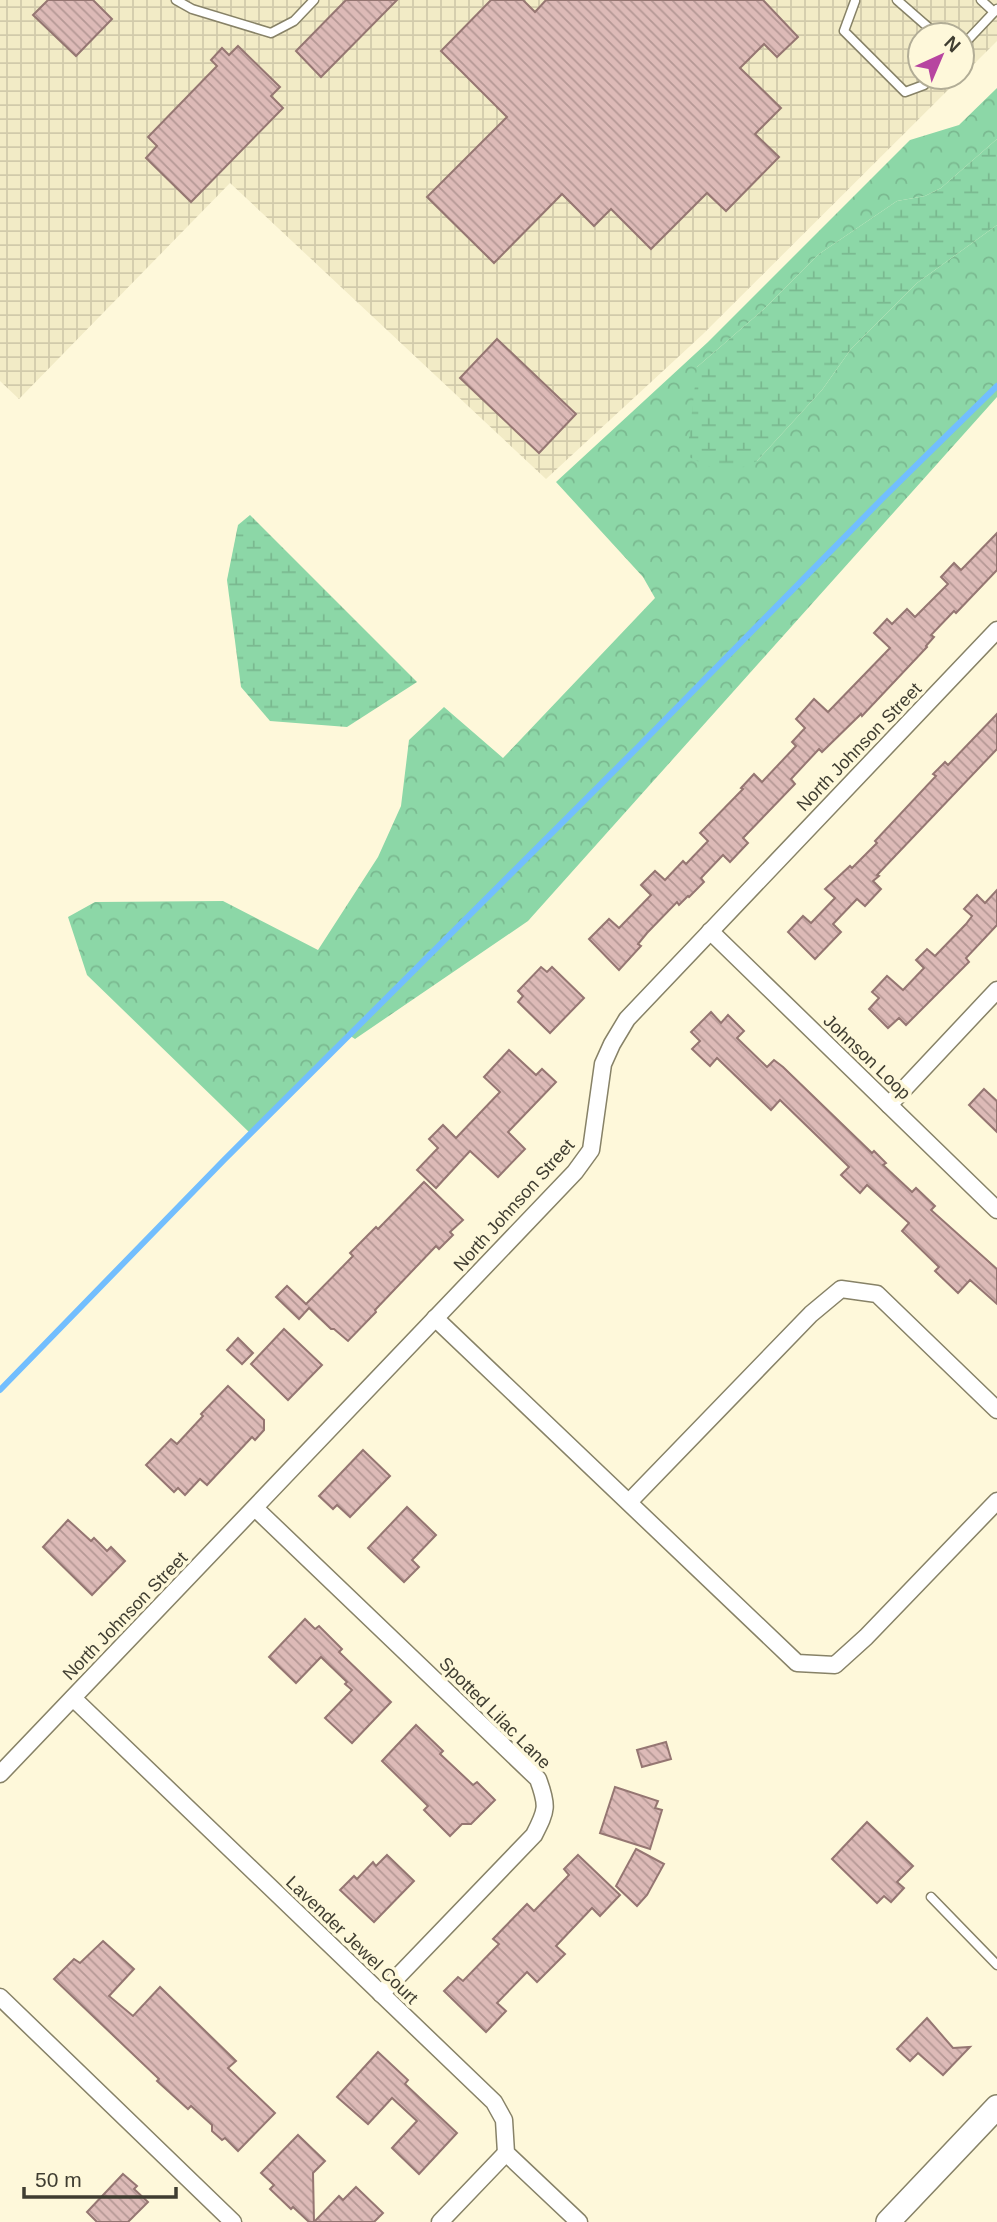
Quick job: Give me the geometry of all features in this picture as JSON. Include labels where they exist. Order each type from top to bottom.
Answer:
[{"type":"street","name":"North Johnson Street","points":[[0,1774],[575,1172],[591,1150],[603,1064],[627,1018],[997,630]]},
{"type":"street","name":"Johnson Loop","points":[[710,931],[997,1210]]},
{"type":"street","points":[[889,1105],[997,990]]},
{"type":"street","points":[[629,1502],[811,1314],[841,1289],[877,1294],[997,1410]]},
{"type":"street","points":[[435,1318],[797,1662],[835,1665],[866,1637],[997,1501]]},
{"type":"street","name":"Spotted Lilac Lane","points":[[255,1508],[538,1779],[544,1796],[545,1814],[534,1835],[381,1994]]},
{"type":"street","name":"Lavender Jewel Court","points":[[73,1699],[494,2102],[504,2120],[506,2153]]},
{"type":"street","points":[[0,1997],[233,2222]]},
{"type":"street","points":[[888,2222],[997,2107]]},
{"type":"street","points":[[440,2222],[506,2153],[579,2222]]},
{"type":"lane","points":[[176,0],[192,9],[271,33],[294,21],[314,0]]},
{"type":"lane","points":[[854,0],[844,31],[905,92],[908,91]]},
{"type":"lane","points":[[897,0],[921,21]]},
{"type":"lane","points":[[976,31],[996,10],[981,0]]},
{"type":"lane","points":[[931,1897],[997,1965]]},
{"type":"shaded area","points":[[0,0],[997,0],[997,41],[976,62],[976,21],[906,21],[906,91],[947,91],[702,335],[546,479],[230,183],[19,399],[0,381]]},
{"type":"green space","points":[[997,88],[997,139],[941,188],[925,196],[897,201],[819,254],[764,309],[697,367],[757,461],[822,390],[851,349],[917,283],[997,225],[997,397],[528,921],[355,1039],[349,1035],[252,1135],[87,975],[68,917],[95,902],[223,901],[318,950],[378,857],[401,806],[409,740],[444,707],[503,758],[655,598],[643,577],[556,482],[708,342],[910,140],[959,125]]},
{"type":"green space","points":[[997,139],[997,225],[917,283],[851,349],[822,390],[757,461],[726,475],[687,456],[697,367],[764,309],[819,254],[897,201],[925,196],[941,188]]},
{"type":"green space","points":[[250,515],[417,682],[347,727],[270,721],[241,687],[227,580],[238,525]]},
{"type":"building","points":[[48,0],[93,0],[112,19],[76,56],[33,15]]},
{"type":"building","points":[[346,0],[397,0],[321,77],[296,51]]},
{"type":"building","points":[[491,0],[523,0],[535,12],[546,0],[763,0],[798,37],[777,57],[764,44],[740,68],[781,108],[755,134],[779,157],[726,211],[707,193],[651,249],[611,209],[594,226],[562,194],[494,263],[427,197],[507,117],[441,51]]},
{"type":"building","points":[[238,46],[280,87],[271,96],[283,108],[191,202],[146,158],[157,146],[148,137],[217,66],[211,60],[222,48],[229,55]]},
{"type":"building","points":[[497,339],[576,414],[539,453],[460,378]]},
{"type":"building","points":[[997,533],[997,570],[931,635],[934,637],[927,647],[862,716],[861,714],[822,752],[819,749],[791,779],[795,784],[743,838],[748,843],[730,862],[723,855],[701,878],[704,882],[679,905],[677,902],[647,933],[638,944],[641,946],[619,970],[589,939],[609,919],[619,928],[651,895],[641,885],[655,871],[665,880],[683,861],[686,864],[708,841],[700,833],[743,789],[741,788],[754,774],[762,782],[796,746],[792,742],[805,728],[796,719],[814,699],[828,712],[890,648],[874,633],[887,619],[892,624],[907,609],[915,617],[948,584],[941,577],[954,563],[961,570]]},
{"type":"building","points":[[997,714],[997,749],[877,875],[879,876],[873,881],[881,889],[865,906],[857,899],[833,924],[841,932],[815,959],[788,932],[803,916],[811,923],[835,898],[825,889],[850,866],[852,868],[877,843],[875,841],[936,776],[933,774],[945,762],[948,765]]},
{"type":"building","points":[[997,890],[997,925],[966,958],[969,962],[906,1025],[899,1018],[888,1028],[869,1009],[879,998],[872,992],[887,976],[903,990],[924,968],[916,960],[927,949],[935,956],[966,924],[972,916],[964,909],[977,895],[985,903]]},
{"type":"building","points":[[541,967],[547,972],[552,967],[584,998],[550,1033],[518,1002],[523,996],[518,991]]},
{"type":"building","points":[[711,1012],[721,1023],[728,1015],[744,1031],[737,1038],[767,1067],[774,1060],[783,1067],[872,1153],[874,1151],[886,1163],[883,1165],[912,1192],[916,1188],[935,1206],[931,1210],[997,1269],[997,1304],[970,1280],[958,1293],[935,1271],[939,1267],[902,1231],[909,1223],[867,1185],[860,1193],[841,1175],[849,1167],[780,1100],[771,1110],[717,1058],[710,1066],[692,1049],[700,1041],[691,1032]]},
{"type":"building","points":[[509,1050],[536,1075],[542,1069],[556,1082],[508,1132],[525,1149],[498,1177],[470,1151],[436,1188],[417,1170],[438,1148],[429,1139],[443,1125],[456,1138],[500,1092],[484,1077]]},
{"type":"building","points":[[984,1089],[997,1101],[997,1132],[969,1105]]},
{"type":"building","points":[[424,1182],[463,1220],[450,1232],[453,1235],[439,1249],[436,1246],[348,1341],[309,1308],[299,1319],[276,1297],[287,1286],[306,1304],[353,1256],[350,1253]]},
{"type":"building","points":[[284,1329],[322,1365],[288,1400],[251,1364]]},
{"type":"building","points":[[238,1338],[253,1353],[242,1364],[227,1350]]},
{"type":"building","points":[[228,1386],[264,1420],[264,1430],[255,1440],[252,1437],[207,1485],[200,1479],[185,1495],[178,1488],[174,1492],[146,1465],[171,1439],[177,1444]]},
{"type":"building","points":[[363,1450],[390,1476],[350,1517],[337,1505],[333,1509],[319,1496]]},
{"type":"building","points":[[407,1507],[436,1535],[412,1560],[419,1567],[404,1582],[368,1548]]},
{"type":"building","points":[[68,1520],[91,1541],[94,1538],[107,1551],[111,1547],[125,1561],[92,1595],[43,1547]]},
{"type":"building","points":[[305,1619],[315,1629],[319,1626],[342,1649],[339,1652],[391,1702],[352,1743],[325,1718],[352,1690],[345,1684],[347,1682],[321,1657],[296,1683],[269,1657]]},
{"type":"building","points":[[416,1725],[443,1751],[440,1754],[473,1785],[477,1782],[495,1800],[471,1824],[462,1824],[450,1836],[424,1810],[428,1806],[382,1761]]},
{"type":"building","points":[[666,1742],[671,1759],[642,1767],[637,1750]]},
{"type":"building","points":[[615,1787],[658,1801],[655,1808],[662,1810],[650,1849],[600,1833]]},
{"type":"building","points":[[867,1822],[913,1866],[897,1882],[904,1888],[891,1902],[884,1896],[877,1903],[832,1859]]},
{"type":"building","points":[[636,1849],[664,1864],[647,1895],[637,1906],[616,1886]]},
{"type":"building","points":[[387,1855],[414,1881],[374,1922],[340,1890],[354,1876],[357,1879],[373,1862],[376,1866]]},
{"type":"building","points":[[578,1855],[620,1895],[600,1916],[592,1908],[556,1946],[565,1954],[537,1982],[527,1972],[497,2003],[506,2011],[486,2032],[444,1991],[458,1977],[463,1981],[499,1944],[493,1939],[527,1904],[534,1911],[569,1875],[564,1869]]},
{"type":"building","points":[[103,1941],[134,1969],[109,1996],[133,2016],[160,1987],[236,2061],[228,2068],[275,2113],[238,2151],[225,2138],[222,2140],[212,2131],[212,2125],[191,2106],[188,2109],[157,2081],[159,2079],[54,1979],[74,1959],[80,1963]]},
{"type":"building","points":[[927,2018],[953,2048],[970,2047],[943,2075],[918,2053],[910,2061],[897,2049]]},
{"type":"building","points":[[378,2052],[408,2080],[405,2084],[457,2133],[419,2174],[392,2148],[417,2121],[392,2098],[368,2124],[337,2097]]},
{"type":"building","points":[[298,2135],[325,2161],[313,2173],[314,2222],[309,2222],[293,2207],[291,2209],[270,2189],[274,2185],[261,2173]]},
{"type":"building","points":[[123,2174],[137,2186],[134,2189],[148,2202],[128,2222],[97,2222],[87,2212]]},
{"type":"building","points":[[356,2187],[383,2213],[374,2222],[314,2222],[339,2196],[343,2200]]},
{"type":"waterway","points":[[0,1390],[224,1160],[997,386]]}]
